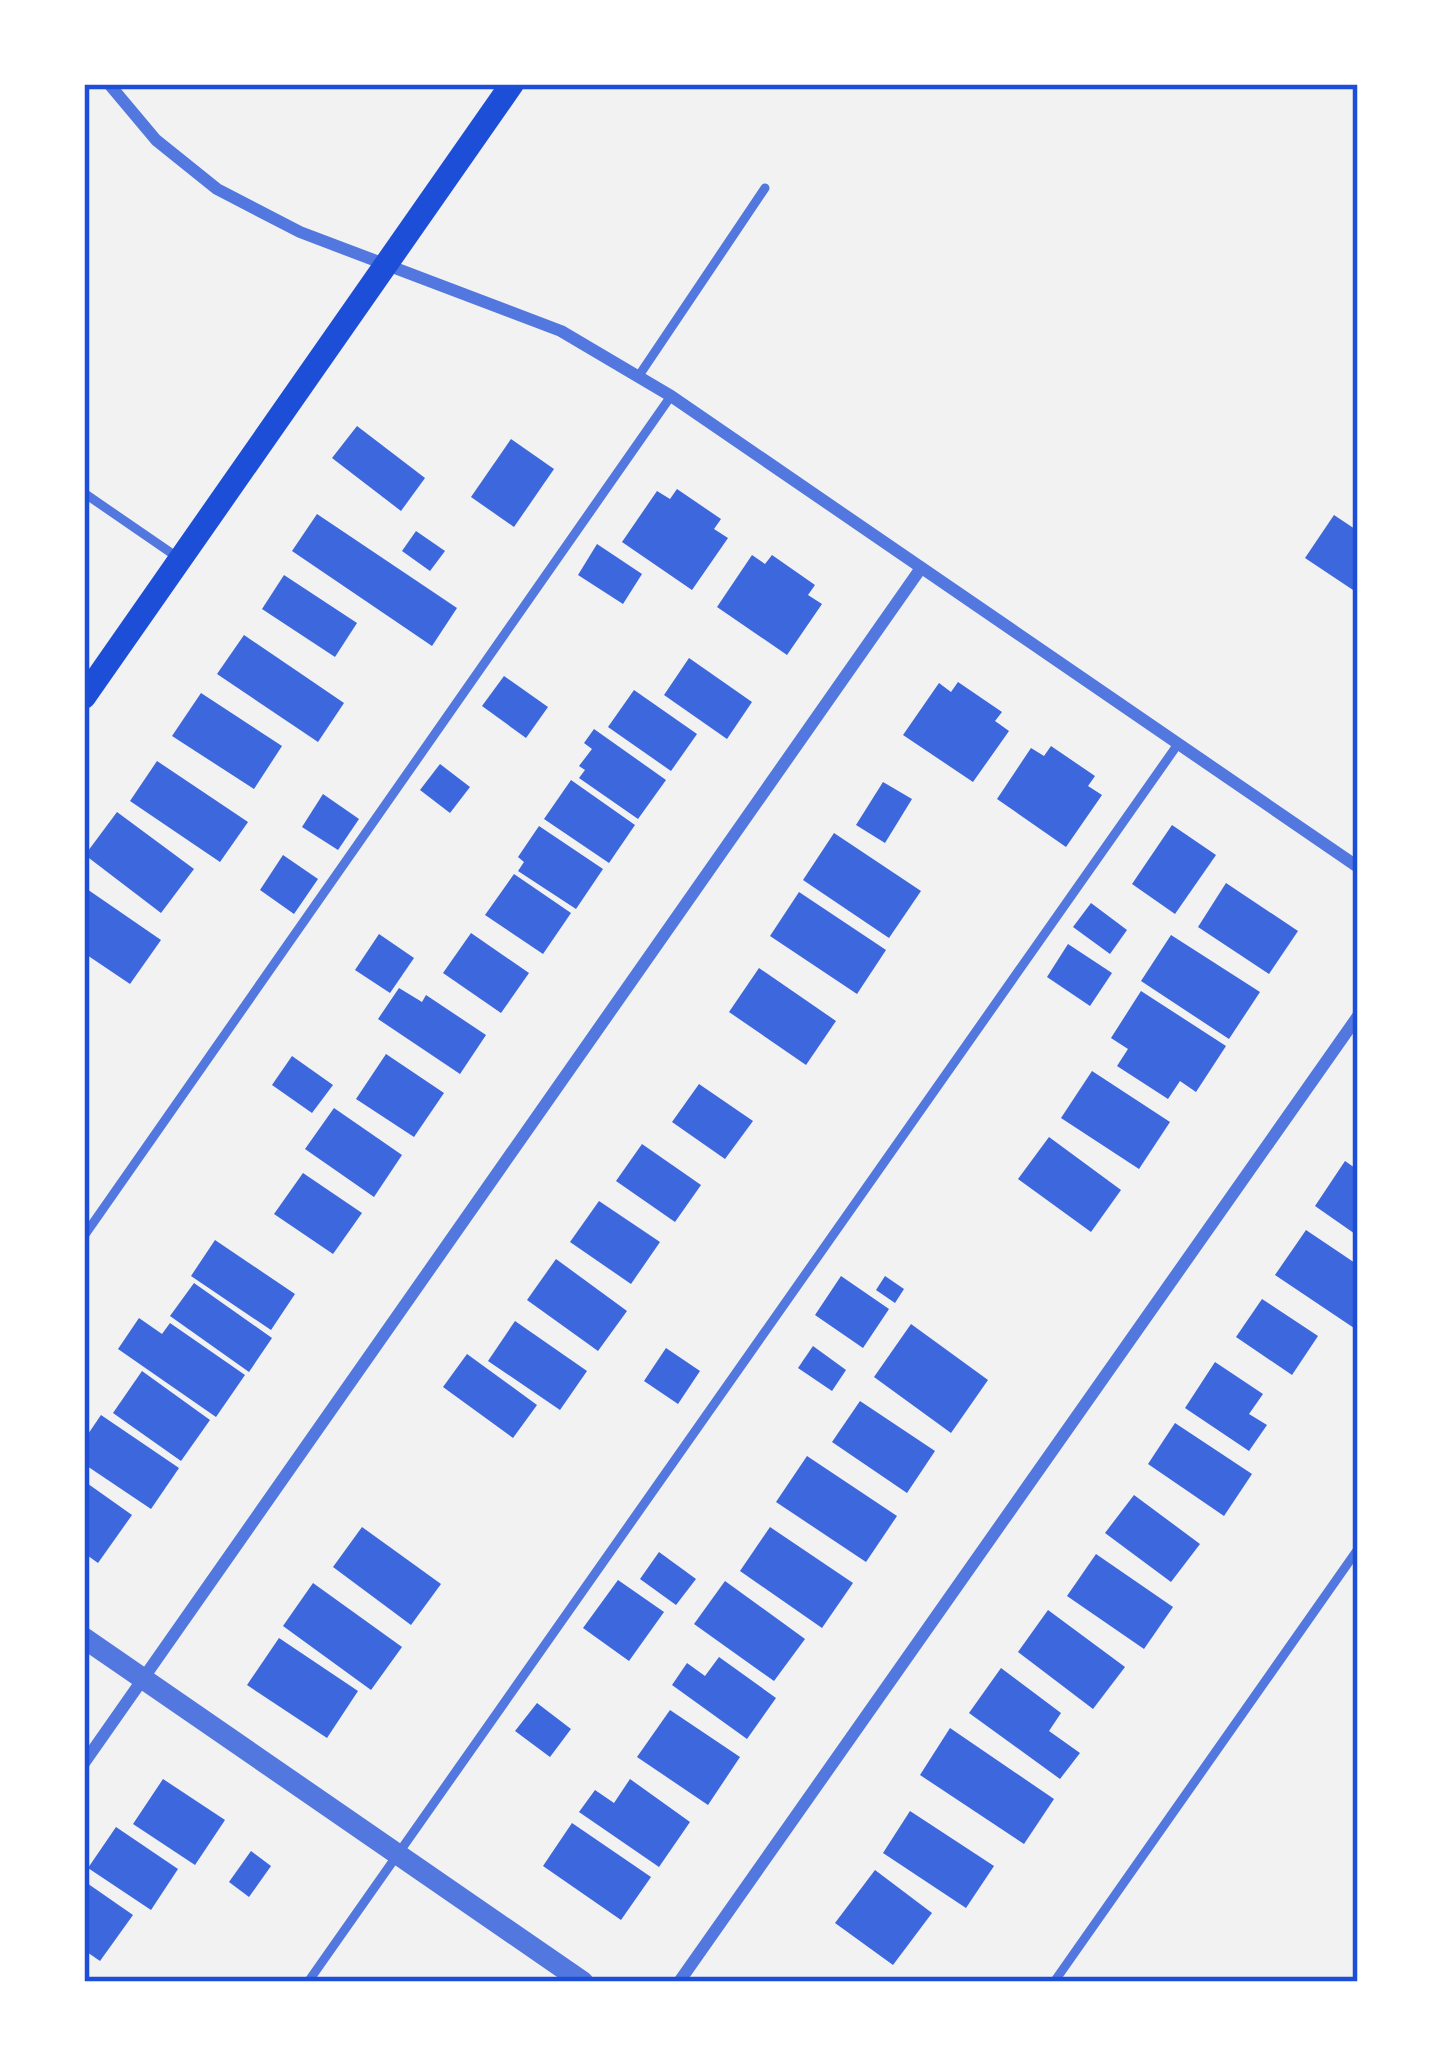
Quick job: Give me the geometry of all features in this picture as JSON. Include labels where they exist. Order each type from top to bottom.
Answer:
[{"type":"main road","points":[[84,697],[512,84]]},
{"type":"street","points":[[109,84],[156,140],[218,189],[300,232],[561,331],[671,396],[1358,867]]},
{"type":"street","points":[[84,1763],[920,568]]},
{"type":"street","points":[[679,1982],[1358,1016]]},
{"type":"street","points":[[84,1638],[583,1982]]},
{"type":"lane","points":[[638,377],[765,188]]},
{"type":"lane","points":[[84,1236],[671,396]]},
{"type":"lane","points":[[84,493],[180,559]]},
{"type":"lane","points":[[308,1982],[1178,744]]},
{"type":"lane","points":[[1054,1982],[1358,1549]]},
{"type":"building","points":[[357,426],[425,478],[401,511],[332,458]]},
{"type":"building","points":[[511,439],[554,469],[514,527],[471,497]]},
{"type":"building","points":[[677,489],[721,519],[714,529],[728,538],[692,590],[622,542],[657,491],[670,499]]},
{"type":"building","points":[[317,514],[457,608],[432,646],[292,551]]},
{"type":"building","points":[[1334,515],[1358,531],[1353,590],[1305,558]]},
{"type":"building","points":[[416,531],[445,551],[430,571],[402,551]]},
{"type":"building","points":[[597,544],[642,574],[623,604],[578,575]]},
{"type":"building","points":[[752,555],[765,564],[772,555],[815,585],[808,595],[822,604],[787,655],[717,607]]},
{"type":"building","points":[[284,575],[357,623],[335,657],[262,609]]},
{"type":"building","points":[[244,635],[344,703],[318,742],[217,674]]},
{"type":"building","points":[[689,658],[752,702],[727,739],[664,695]]},
{"type":"building","points":[[504,676],[548,707],[526,738],[482,706]]},
{"type":"building","points":[[958,682],[1002,712],[995,721],[1009,731],[973,782],[903,735],[939,683],[951,692]]},
{"type":"building","points":[[634,690],[697,734],[671,771],[608,727]]},
{"type":"building","points":[[201,693],[282,746],[254,789],[172,736]]},
{"type":"building","points":[[594,729],[666,780],[638,819],[579,778],[585,770],[579,766],[592,749],[584,743]]},
{"type":"building","points":[[1051,746],[1095,776],[1088,786],[1102,795],[1066,847],[997,799],[1031,748],[1044,756]]},
{"type":"building","points":[[157,761],[248,822],[220,862],[130,801]]},
{"type":"building","points":[[440,764],[470,787],[450,813],[420,790]]},
{"type":"building","points":[[571,780],[635,825],[609,863],[544,819]]},
{"type":"building","points":[[883,782],[912,799],[885,843],[856,825]]},
{"type":"building","points":[[323,794],[359,819],[338,850],[302,827]]},
{"type":"building","points":[[117,812],[194,869],[161,913],[85,855]]},
{"type":"building","points":[[1172,825],[1216,855],[1175,914],[1132,884]]},
{"type":"building","points":[[539,826],[603,869],[576,909],[518,871],[524,862],[518,857]]},
{"type":"building","points":[[834,833],[921,891],[889,938],[803,880]]},
{"type":"building","points":[[283,855],[318,879],[294,914],[260,890]]},
{"type":"building","points":[[514,874],[571,913],[543,954],[485,915]]},
{"type":"building","points":[[1226,883],[1298,931],[1269,974],[1198,927]]},
{"type":"building","points":[[84,887],[161,940],[130,984],[84,953]]},
{"type":"building","points":[[799,892],[886,950],[857,994],[770,936]]},
{"type":"building","points":[[1091,903],[1127,930],[1110,954],[1073,927]]},
{"type":"building","points":[[471,933],[529,973],[501,1013],[443,973]]},
{"type":"building","points":[[379,934],[414,958],[390,993],[355,970]]},
{"type":"building","points":[[1171,935],[1260,992],[1229,1039],[1141,981]]},
{"type":"building","points":[[1068,944],[1112,973],[1090,1006],[1047,977]]},
{"type":"building","points":[[759,968],[836,1021],[806,1065],[729,1012]]},
{"type":"building","points":[[399,988],[422,1002],[426,995],[486,1035],[460,1074],[378,1019]]},
{"type":"building","points":[[1141,991],[1226,1046],[1196,1092],[1180,1081],[1168,1099],[1117,1066],[1128,1049],[1111,1038]]},
{"type":"building","points":[[386,1054],[444,1093],[414,1137],[356,1099]]},
{"type":"building","points":[[292,1056],[333,1085],[312,1113],[272,1085]]},
{"type":"building","points":[[1092,1071],[1170,1122],[1139,1169],[1061,1118]]},
{"type":"building","points":[[699,1084],[753,1121],[725,1159],[672,1122]]},
{"type":"building","points":[[334,1108],[402,1155],[374,1197],[305,1149]]},
{"type":"building","points":[[1049,1137],[1121,1190],[1091,1232],[1018,1179]]},
{"type":"building","points":[[642,1144],[701,1185],[675,1222],[616,1181]]},
{"type":"building","points":[[1345,1161],[1358,1170],[1358,1236],[1315,1206]]},
{"type":"building","points":[[303,1173],[362,1213],[333,1254],[274,1214]]},
{"type":"building","points":[[599,1201],[660,1242],[631,1284],[570,1242]]},
{"type":"building","points":[[1306,1230],[1358,1265],[1354,1328],[1275,1275]]},
{"type":"building","points":[[215,1240],[295,1294],[271,1330],[191,1276]]},
{"type":"building","points":[[556,1259],[627,1311],[598,1351],[527,1300]]},
{"type":"building","points":[[841,1276],[889,1309],[863,1348],[815,1315]]},
{"type":"building","points":[[885,1276],[904,1289],[895,1303],[876,1290]]},
{"type":"building","points":[[194,1283],[272,1338],[249,1372],[170,1316]]},
{"type":"building","points":[[1262,1299],[1318,1336],[1292,1375],[1236,1337]]},
{"type":"building","points":[[139,1318],[162,1334],[170,1323],[245,1375],[216,1417],[118,1349]]},
{"type":"building","points":[[515,1321],[587,1371],[560,1410],[488,1361]]},
{"type":"building","points":[[911,1324],[988,1380],[951,1433],[874,1377]]},
{"type":"building","points":[[813,1346],[846,1370],[832,1391],[798,1368]]},
{"type":"building","points":[[666,1348],[700,1371],[678,1404],[644,1381]]},
{"type":"building","points":[[467,1354],[537,1405],[513,1438],[443,1387]]},
{"type":"building","points":[[1215,1362],[1263,1394],[1249,1414],[1267,1425],[1249,1451],[1185,1408]]},
{"type":"building","points":[[142,1371],[210,1420],[181,1461],[113,1413]]},
{"type":"building","points":[[860,1401],[935,1451],[907,1493],[832,1442]]},
{"type":"building","points":[[101,1415],[179,1468],[151,1509],[84,1464],[84,1440]]},
{"type":"building","points":[[1175,1423],[1252,1474],[1224,1516],[1148,1464]]},
{"type":"building","points":[[807,1456],[897,1516],[866,1562],[776,1502]]},
{"type":"building","points":[[84,1481],[132,1515],[98,1563],[84,1553]]},
{"type":"building","points":[[1134,1495],[1200,1544],[1171,1582],[1105,1533]]},
{"type":"building","points":[[362,1527],[441,1584],[411,1625],[333,1567]]},
{"type":"building","points":[[770,1527],[853,1583],[822,1628],[740,1571]]},
{"type":"building","points":[[659,1552],[696,1579],[676,1605],[640,1579]]},
{"type":"building","points":[[1096,1554],[1173,1607],[1144,1649],[1067,1596]]},
{"type":"building","points":[[618,1580],[664,1612],[629,1661],[583,1628]]},
{"type":"building","points":[[725,1581],[805,1639],[774,1681],[694,1624]]},
{"type":"building","points":[[313,1583],[402,1647],[371,1690],[283,1626]]},
{"type":"building","points":[[1048,1610],[1125,1667],[1093,1709],[1018,1652]]},
{"type":"building","points":[[279,1638],[358,1691],[327,1738],[247,1685]]},
{"type":"building","points":[[719,1657],[776,1698],[747,1739],[672,1685],[687,1663],[705,1676]]},
{"type":"building","points":[[1001,1668],[1061,1713],[1049,1731],[1080,1753],[1060,1779],[969,1713]]},
{"type":"building","points":[[537,1703],[571,1729],[550,1757],[515,1731]]},
{"type":"building","points":[[670,1710],[740,1757],[708,1805],[637,1757]]},
{"type":"building","points":[[950,1728],[1054,1799],[1024,1844],[920,1775]]},
{"type":"building","points":[[163,1779],[225,1820],[195,1865],[133,1824]]},
{"type":"building","points":[[630,1779],[690,1822],[659,1867],[579,1812],[595,1790],[614,1803]]},
{"type":"building","points":[[910,1811],[994,1866],[966,1908],[883,1853]]},
{"type":"building","points":[[572,1823],[651,1877],[621,1920],[543,1866]]},
{"type":"building","points":[[116,1827],[178,1869],[151,1910],[88,1868]]},
{"type":"building","points":[[251,1851],[271,1866],[249,1897],[229,1882]]},
{"type":"building","points":[[875,1870],[932,1913],[893,1965],[835,1923]]},
{"type":"building","points":[[84,1881],[133,1915],[100,1961],[84,1950]]}]
